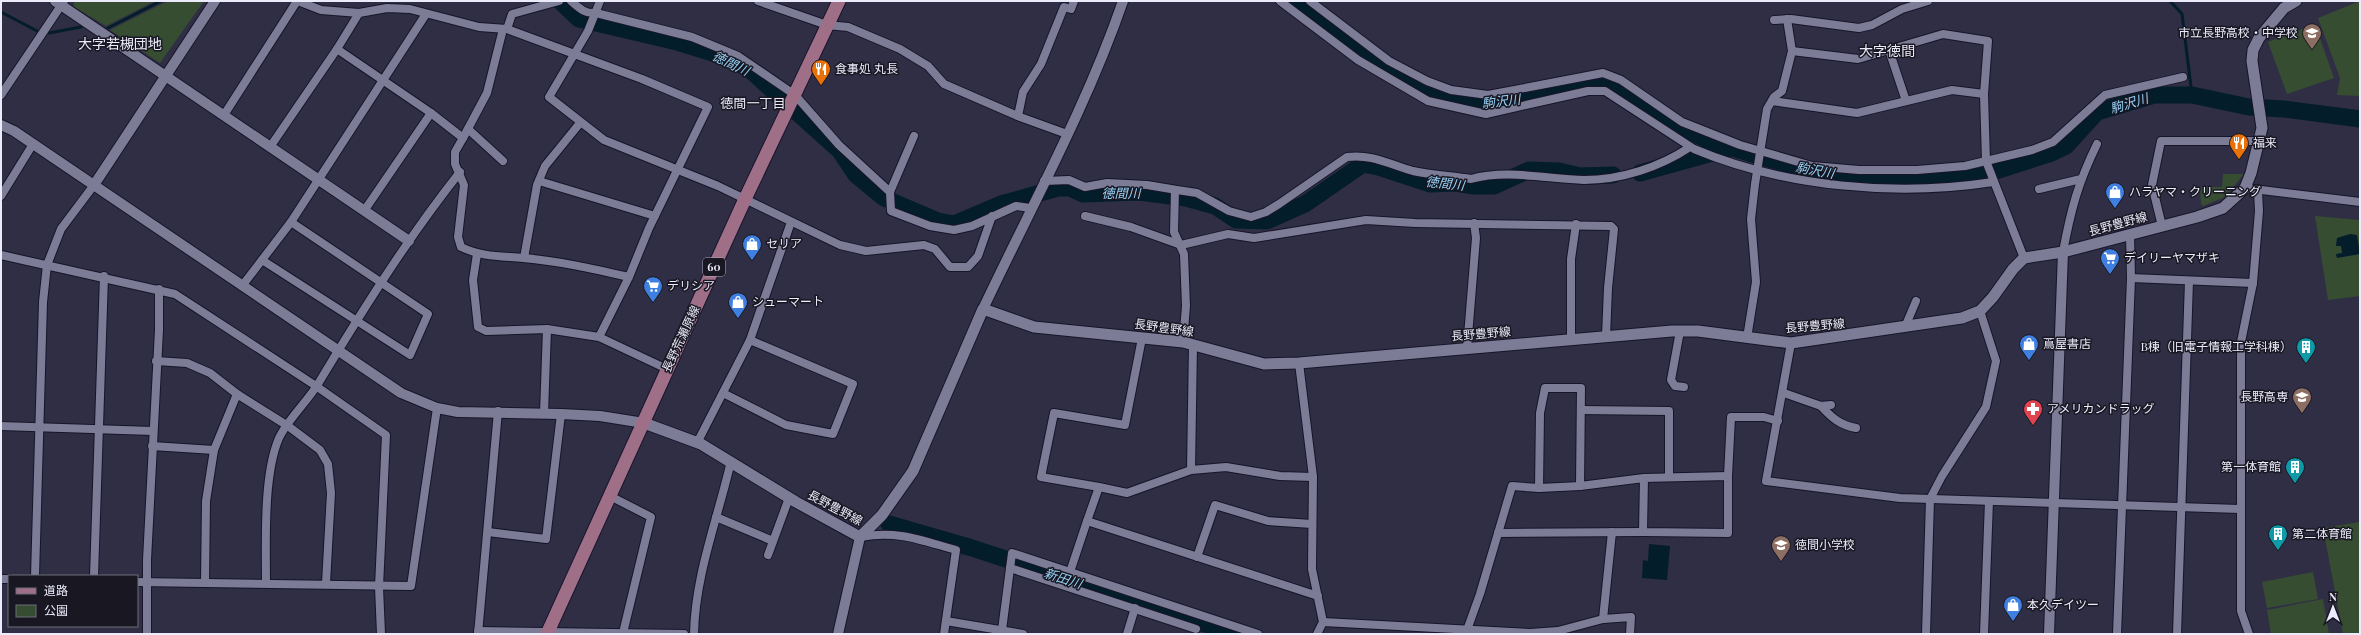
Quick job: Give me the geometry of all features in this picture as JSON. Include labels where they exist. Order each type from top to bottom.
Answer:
[{"type":"main road","name":"長野荒瀬原線","points":[[547,633],[644,423],[667,369],[839,1]]},
{"type":"main road","points":[[2245,188],[2260,141],[2262,115],[2253,68],[2253,50],[2259,38],[2284,8],[2296,1]]},
{"type":"main road","name":"長野豊野線","points":[[644,423],[697,443],[731,461],[790,498],[860,537],[882,515],[913,471],[983,309],[1034,327],[1188,343],[1264,364],[1299,363],[1606,336],[1680,331],[1698,331],[1791,343],[1962,318],[1980,311],[1993,297],[2013,269],[2024,258],[2063,252],[2223,208],[2245,188]]},
{"type":"street","points":[[35,575],[43,302],[47,265],[61,229],[94,185],[215,1]]},
{"type":"street","points":[[224,115],[298,1],[321,10],[360,13],[387,8],[410,9],[479,27],[505,29],[642,79],[708,107],[655,216],[629,277],[599,337]]},
{"type":"street","points":[[571,1],[580,10],[595,15],[692,37],[738,56],[794,97],[839,145],[890,193]]},
{"type":"street","points":[[600,1],[588,31],[549,97],[580,123],[604,140],[746,199],[840,245],[866,250],[924,245],[935,249],[950,267],[968,267],[978,256],[992,216]]},
{"type":"street","points":[[758,1],[776,4],[827,25],[848,27],[900,49],[928,66],[944,84],[1018,116],[1067,134]]},
{"type":"street","points":[[1018,116],[1023,92],[1041,64],[1064,7],[1071,9],[1074,1]]},
{"type":"street","points":[[1280,1],[1358,60],[1428,101],[1486,114],[1588,91],[1605,91],[1692,148],[1710,156],[1811,182],[1842,186],[1928,187],[1967,186],[1992,180]]},
{"type":"street","points":[[1310,1],[1389,61],[1427,81],[1451,90],[1488,94],[1603,73],[1621,80],[1682,122],[1740,145],[1812,166],[1859,170],[1916,170],[1987,163],[2032,150],[2053,142],[2105,94],[2183,77]]},
{"type":"street","points":[[1774,20],[1787,19],[1859,28],[1872,25],[1902,9],[1928,1]]},
{"type":"street","points":[[1,95],[60,2],[408,241]]},
{"type":"street","points":[[557,2],[512,14],[505,29],[487,93],[455,152],[455,164],[460,172],[464,185],[458,237],[461,247],[477,254],[524,258],[590,268],[629,277]]},
{"type":"street","points":[[983,309],[1031,205],[1067,134],[1102,57],[1121,2]]},
{"type":"street","points":[[270,147],[360,13]]},
{"type":"street","points":[[242,286],[292,222],[317,179],[426,14]]},
{"type":"street","points":[[1747,338],[1756,282],[1751,219],[1767,109],[1772,101],[1782,91],[1792,51],[1787,19]]},
{"type":"street","points":[[1792,51],[1858,59],[1943,34],[1988,41],[1984,94],[1987,163],[1992,180],[2024,258]]},
{"type":"street","points":[[337,49],[431,113],[463,138]]},
{"type":"street","points":[[1889,50],[1906,101]]},
{"type":"street","points":[[1772,101],[1832,111],[1857,113],[1952,90],[1984,94]]},
{"type":"street","points":[[364,211],[431,113]]},
{"type":"street","points":[[524,258],[539,180],[544,166],[580,123]]},
{"type":"street","points":[[1,125],[33,144],[401,393],[437,408],[458,412],[498,411],[600,416],[644,423]]},
{"type":"street","points":[[468,129],[503,161]]},
{"type":"street","points":[[914,136],[890,193],[891,211],[930,226],[954,230],[972,226],[1016,206],[1031,205]]},
{"type":"street","points":[[2162,226],[2152,185],[2161,141],[2260,141]]},
{"type":"street","points":[[1,196],[33,144]]},
{"type":"street","points":[[2049,634],[2063,252],[2071,207],[2081,179],[2097,144]]},
{"type":"street","points":[[1042,185],[1069,180],[1085,187],[1107,183],[1148,185],[1176,195],[1196,193],[1230,211],[1251,217],[1266,212],[1279,204],[1347,157],[1360,156],[1384,160],[1413,171],[1471,179],[1480,177],[1528,176],[1584,180],[1612,178],[1669,161],[1692,148]]},
{"type":"street","points":[[266,583],[267,502],[271,470],[279,438],[316,386],[408,241],[460,172]]},
{"type":"street","points":[[2039,189],[2081,179]]},
{"type":"street","points":[[539,180],[655,216]]},
{"type":"street","points":[[2245,188],[2258,191],[2360,202]]},
{"type":"street","points":[[2249,634],[2241,612],[2241,342],[2253,282],[2259,218],[2258,191]]},
{"type":"street","points":[[1176,195],[1174,232],[1184,254],[1191,470]]},
{"type":"street","points":[[1085,216],[1131,227],[1181,245],[1228,234],[1254,238],[1366,220],[1415,223],[1576,224],[1611,226],[1614,229],[1606,336]]},
{"type":"street","points":[[262,260],[356,322],[410,355],[428,314],[292,222]]},
{"type":"street","points":[[697,443],[750,340],[791,222]]},
{"type":"street","points":[[1467,348],[1476,238],[1474,223]]},
{"type":"street","points":[[1571,339],[1571,260],[1576,224]]},
{"type":"street","points":[[2116,634],[2120,504],[2131,278],[2130,234]]},
{"type":"street","points":[[477,254],[473,280],[478,327],[486,331],[547,329],[599,337],[667,369]]},
{"type":"street","points":[[1,255],[104,276],[174,294],[204,312],[316,386],[386,435],[379,586],[381,634]]},
{"type":"street","points":[[94,575],[104,276]]},
{"type":"street","points":[[2131,278],[2253,282]]},
{"type":"street","points":[[2178,634],[2180,507],[2189,281]]},
{"type":"street","points":[[147,634],[152,446],[159,330],[159,289]]},
{"type":"street","points":[[1905,327],[1916,301]]},
{"type":"street","points":[[1926,634],[1930,499],[1942,476],[1986,407],[1996,362],[1980,311]]},
{"type":"street","points":[[544,413],[547,329]]},
{"type":"street","points":[[1680,331],[1671,380],[1676,386],[1684,387]]},
{"type":"street","points":[[1142,338],[1125,425],[1054,413],[1041,477],[1127,493],[1191,470],[1226,467],[1280,476],[1312,477]]},
{"type":"street","points":[[723,393],[786,425],[834,434],[853,384],[750,340]]},
{"type":"street","points":[[1791,343],[1784,392],[1766,481],[1900,498],[2240,509]]},
{"type":"street","points":[[156,361],[187,363],[210,373],[237,394],[288,426],[320,450],[328,464],[330,492],[326,583]]},
{"type":"street","points":[[1299,363],[1312,477],[1312,569],[1323,622],[1317,634]]},
{"type":"street","points":[[1539,488],[1540,413],[1545,388],[1581,388],[1580,486]]},
{"type":"street","points":[[1784,392],[1821,406],[1831,405]]},
{"type":"street","points":[[205,583],[206,501],[214,450],[237,394]]},
{"type":"street","points":[[1821,406],[1833,419],[1843,425],[1856,428]]},
{"type":"street","points":[[138,582],[326,583],[411,586],[437,408]]},
{"type":"street","points":[[1580,410],[1669,411],[1669,477]]},
{"type":"street","points":[[498,411],[478,632],[684,634]]},
{"type":"street","points":[[488,532],[546,539],[561,414]]},
{"type":"street","points":[[1498,533],[1728,533],[1728,476],[1731,417],[1764,417],[1778,421]]},
{"type":"street","points":[[1,426],[153,430]]},
{"type":"street","points":[[152,446],[214,450]]},
{"type":"street","points":[[694,634],[695,612],[716,517],[731,461]]},
{"type":"street","points":[[1466,630],[1480,594],[1512,486],[1539,488],[1580,486],[1644,478],[1728,476]]},
{"type":"street","points":[[1643,532],[1644,478]]},
{"type":"street","points":[[1070,572],[1086,521],[1099,488]]},
{"type":"street","points":[[610,496],[651,517],[622,633]]},
{"type":"street","points":[[768,555],[790,498]]},
{"type":"street","points":[[1984,634],[1989,501]]},
{"type":"street","points":[[1196,557],[1215,505],[1268,521],[1312,524]]},
{"type":"street","points":[[716,517],[773,541]]},
{"type":"street","points":[[1086,521],[1318,596]]},
{"type":"street","points":[[1603,619],[1612,532]]},
{"type":"street","points":[[838,634],[860,537],[880,534],[899,534],[956,550],[944,634]]},
{"type":"street","points":[[1002,630],[1012,553],[1258,634]]},
{"type":"street","points":[[1010,568],[1135,608],[1195,630],[1200,616]]},
{"type":"street","points":[[1127,634],[1135,608]]},
{"type":"street","points":[[1323,622],[1466,630],[1475,633],[1530,633],[1558,631],[1603,619],[1631,617],[1630,634]]},
{"type":"street","points":[[946,621],[1023,634]]},
{"type":"green space","points":[[74,1],[155,1],[106,26],[74,7]]},
{"type":"green space","points":[[168,1],[204,1],[160,63],[110,30]]},
{"type":"green space","points":[[2360,1],[2360,96],[2337,95],[2340,78],[2318,18]]},
{"type":"green space","points":[[2315,24],[2334,78],[2287,94],[2268,42]]},
{"type":"green space","points":[[2223,174],[2244,174],[2225,197],[2203,206],[2201,204],[2200,187],[2222,187]]},
{"type":"green space","points":[[2315,216],[2360,220],[2360,296],[2328,300]]},
{"type":"green space","points":[[2360,522],[2360,634],[2343,634],[2323,528]]},
{"type":"green space","points":[[2313,572],[2318,599],[2267,608],[2262,582]]},
{"type":"green space","points":[[2323,599],[2329,634],[2271,634],[2267,610]]},
{"type":"water","points":[[2350,234],[2357,235],[2360,254],[2337,258],[2336,254],[2342,253],[2341,246],[2336,246],[2337,238]]},
{"type":"water","points":[[1649,544],[1670,546],[1667,580],[1642,578],[1643,560],[1648,561]]},
{"type":"waterway","points":[[108,28],[161,1]]},
{"type":"waterway","name":"徳間川","points":[[560,1],[579,19],[677,42],[726,57],[749,69],[840,151],[856,175],[884,198],[938,221],[954,224],[1001,204],[1058,188],[1070,188],[1083,194],[1139,192],[1186,198],[1215,206],[1236,220],[1267,221],[1305,204],[1363,164],[1375,166],[1430,184],[1455,183],[1472,186],[1494,186],[1529,170],[1559,171],[1580,176],[1613,175]]},
{"type":"waterway","name":"駒沢川","points":[[1297,1],[1384,68],[1442,95],[1478,105],[1530,97],[1587,82],[1617,87],[1644,108],[1709,141],[1810,171],[1917,180],[1980,176],[2049,154],[2066,146],[2097,112],[2154,95],[2192,95],[2249,107],[2284,109],[2360,119]]},
{"type":"waterway","points":[[2170,1],[2182,14],[2192,95]]},
{"type":"waterway","points":[[1,12],[39,32]]},
{"type":"waterway","points":[[49,33],[81,27]]},
{"type":"waterway","name":"徳間川","points":[[1640,173],[1730,148]]},
{"type":"waterway","name":"新田川","points":[[889,524],[972,548],[1236,634]]},
{"type":"place","name":"市立長野高校・中学校","points":[[2312,50]]},
{"type":"place","name":"食事処 丸長","points":[[821,86]]},
{"type":"place","name":"福来","points":[[2239,160]]},
{"type":"place","name":"ハラヤマ・クリーニング","points":[[2115,209]]},
{"type":"place","name":"セリア","points":[[752,261]]},
{"type":"place","name":"デイリーヤマザキ","points":[[2110,275]]},
{"type":"place","name":"デリシア","points":[[653,303]]},
{"type":"place","name":"シューマート","points":[[738,319]]},
{"type":"place","name":"蔦屋書店","points":[[2029,361]]},
{"type":"place","name":"B棟（旧電子情報工学科棟）","points":[[2306,364]]},
{"type":"place","name":"長野高専","points":[[2302,414]]},
{"type":"place","name":"アメリカンドラッグ","points":[[2033,426]]},
{"type":"place","name":"第一体育館","points":[[2295,484]]},
{"type":"place","name":"第二体育館","points":[[2278,551]]},
{"type":"place","name":"徳間小学校","points":[[1781,562]]},
{"type":"place","name":"本久デイツー","points":[[2013,622]]},
{"type":"district","name":"大字若槻団地","points":[[120,44]]},
{"type":"district","name":"大字徳間","points":[[1887,51]]},
{"type":"district","name":"徳間一丁目","points":[[753,103]]}]
